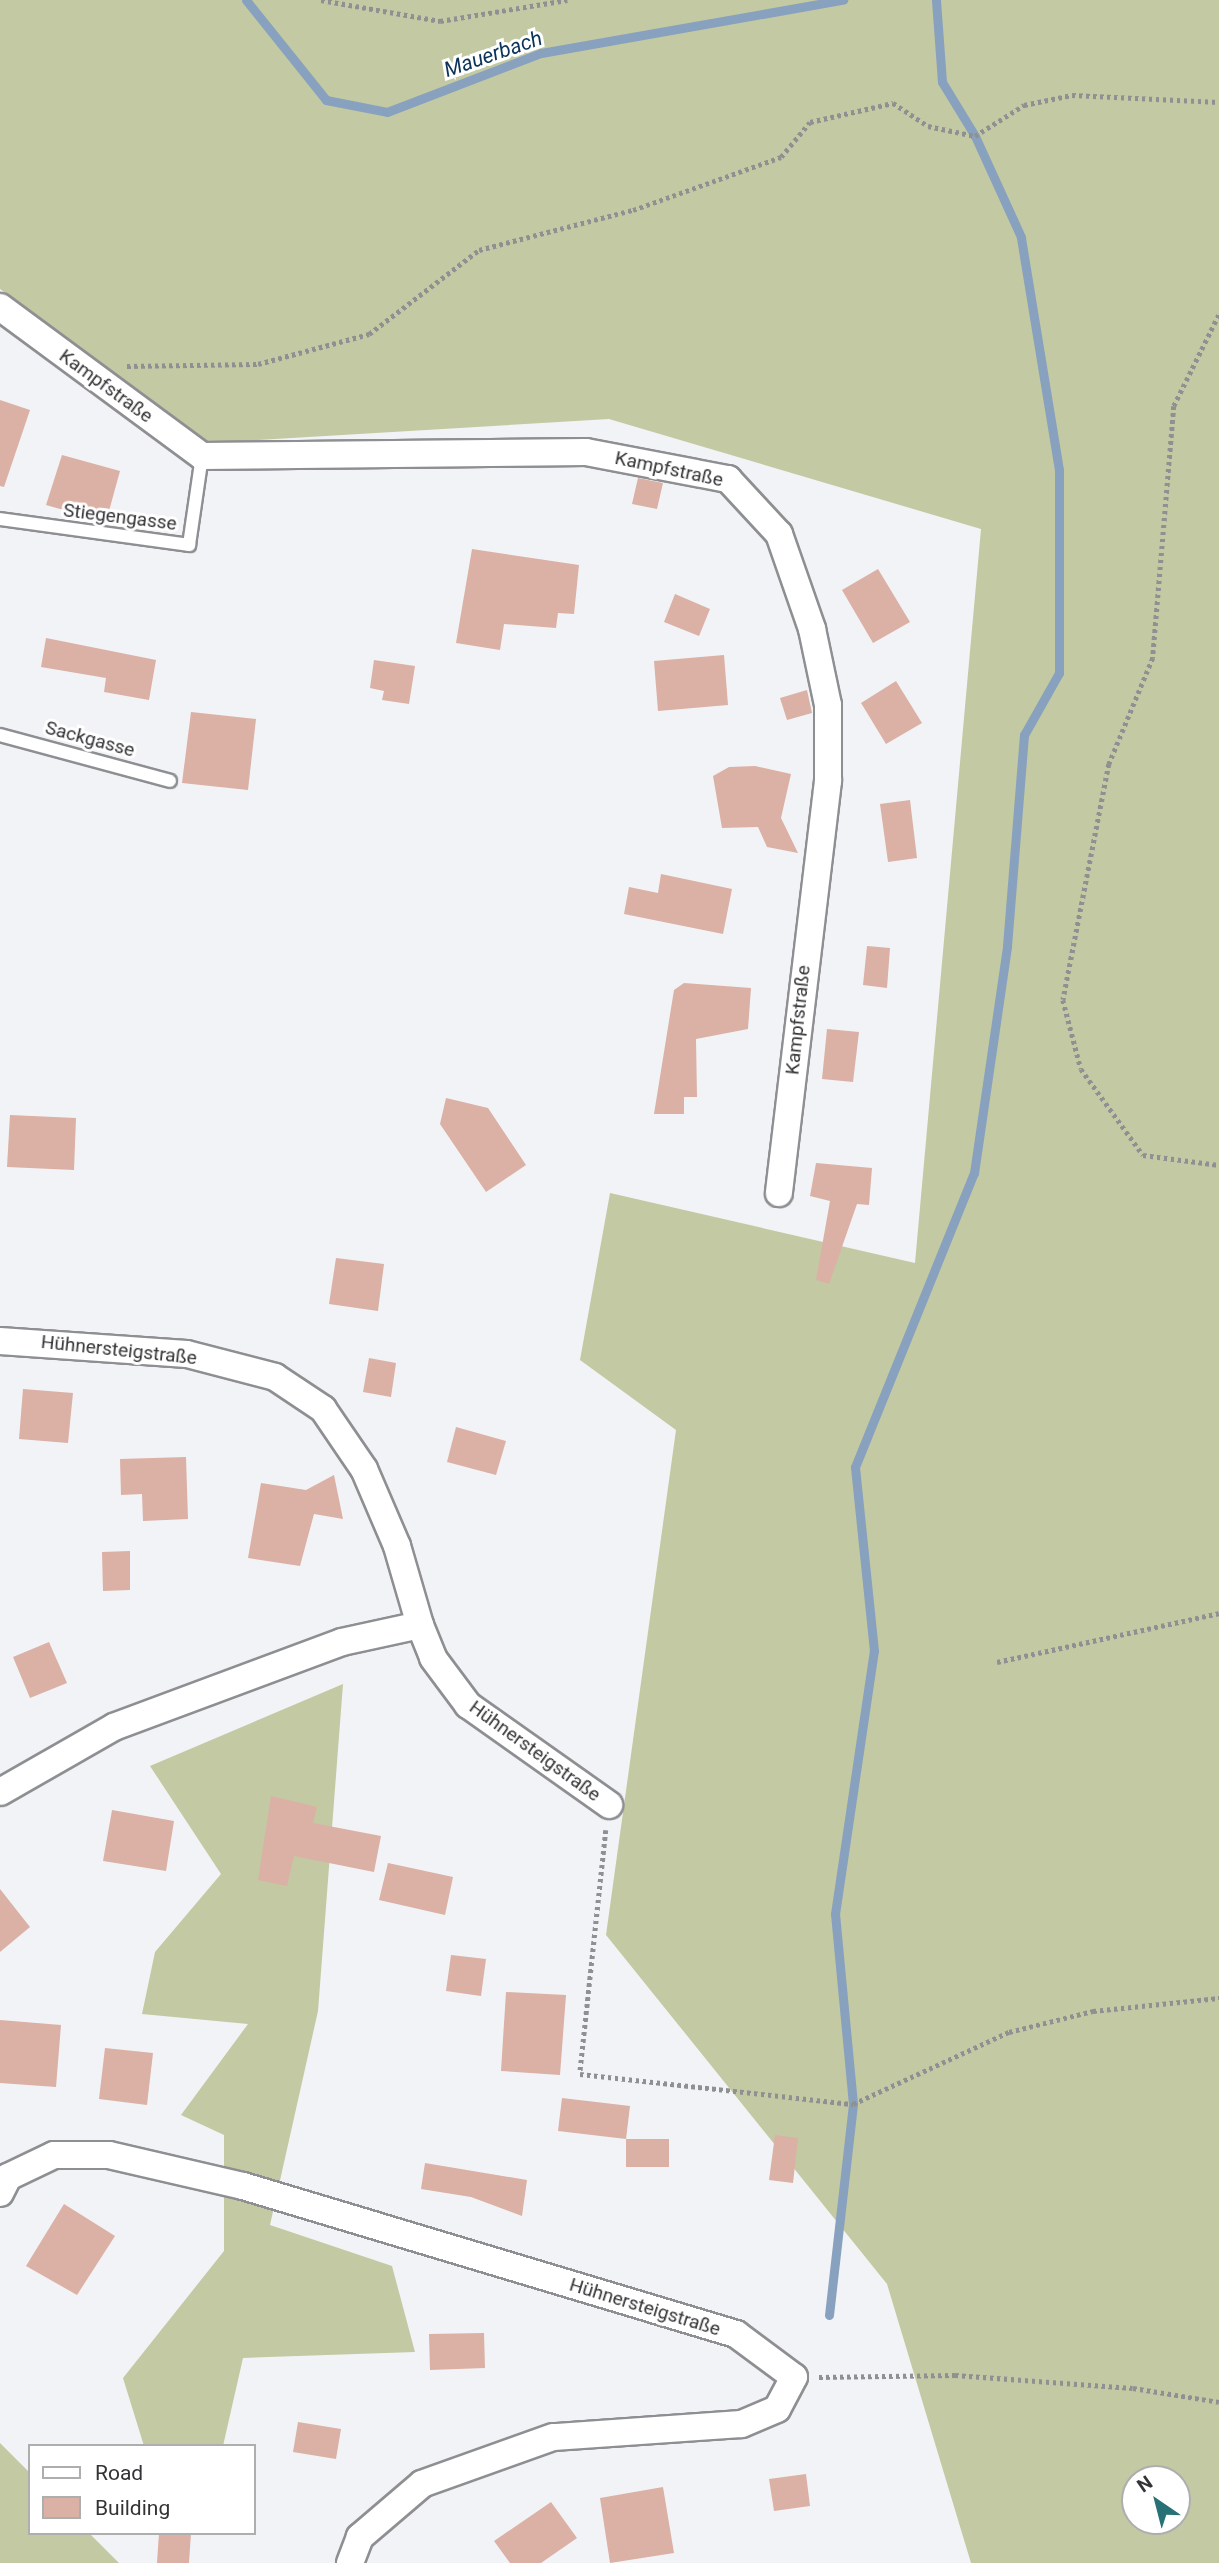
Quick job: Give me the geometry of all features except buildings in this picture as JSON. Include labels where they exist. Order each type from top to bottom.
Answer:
[{"type":"street","name":"Kampfstraße","points":[[0,307],[202,456],[586,452],[728,479],[779,534],[812,629],[828,705],[828,781],[779,1193]]},
{"type":"street","name":"Hühnersteigstraße","points":[[0,1341],[187,1354],[275,1377],[323,1409],[364,1469],[397,1546],[420,1625],[433,1658],[468,1705],[609,1805]]},
{"type":"street","points":[[0,1792],[114,1727],[342,1642],[420,1625]]},
{"type":"street","name":"Hühnersteigstraße","points":[[0,2193],[8,2177],[54,2155],[109,2155],[243,2186],[736,2334],[794,2377]]},
{"type":"street","points":[[350,2563],[360,2537],[422,2484],[553,2437],[741,2424],[778,2410],[794,2377]]},
{"type":"lane","name":"Stiegengasse","points":[[0,519],[190,545],[202,456]]},
{"type":"lane","name":"Sackgasse","points":[[0,735],[170,781]]},
{"type":"path","points":[[321,0],[440,21],[567,0]]},
{"type":"path","points":[[81,368],[258,364],[369,334],[479,250],[633,209],[781,157],[810,122],[893,103],[928,126],[975,136],[1024,105],[1072,95],[1219,102]]},
{"type":"path","points":[[1218,318],[1174,406],[1153,658],[1109,764],[1063,1000],[1081,1069],[1143,1155],[1219,1165]]},
{"type":"path","points":[[997,1662],[1219,1614]]},
{"type":"path","points":[[609,1805],[580,2074],[692,2081],[853,2104],[1010,2032],[1093,2011],[1219,1998]]},
{"type":"path","points":[[794,2377],[955,2375],[1133,2388],[1219,2402]]},
{"type":"green space","points":[[0,0],[1219,0],[1219,2563],[971,2563],[887,2284],[606,1935],[676,1430],[580,1360],[610,1193],[915,1263],[981,529],[609,419],[208,443],[0,289]]},
{"type":"green space","points":[[343,1684],[318,2011],[270,2225],[392,2266],[415,2352],[243,2358],[223,2444],[143,2444],[123,2378],[224,2251],[224,2135],[181,2115],[248,2024],[142,2014],[155,1952],[221,1874],[150,1766]]},
{"type":"green space","points":[[0,2443],[28,2471],[28,2535],[91,2535],[119,2563],[0,2563]]},
{"type":"waterway","name":"Mauerbach","points":[[246,0],[326,100],[387,112],[541,53],[843,0]]},
{"type":"waterway","points":[[829,2315],[853,2104],[835,1914],[874,1651],[855,1467],[974,1173],[1007,946],[1024,735],[1059,673],[1059,470],[1021,237],[975,136],[942,82],[936,0]]}]
